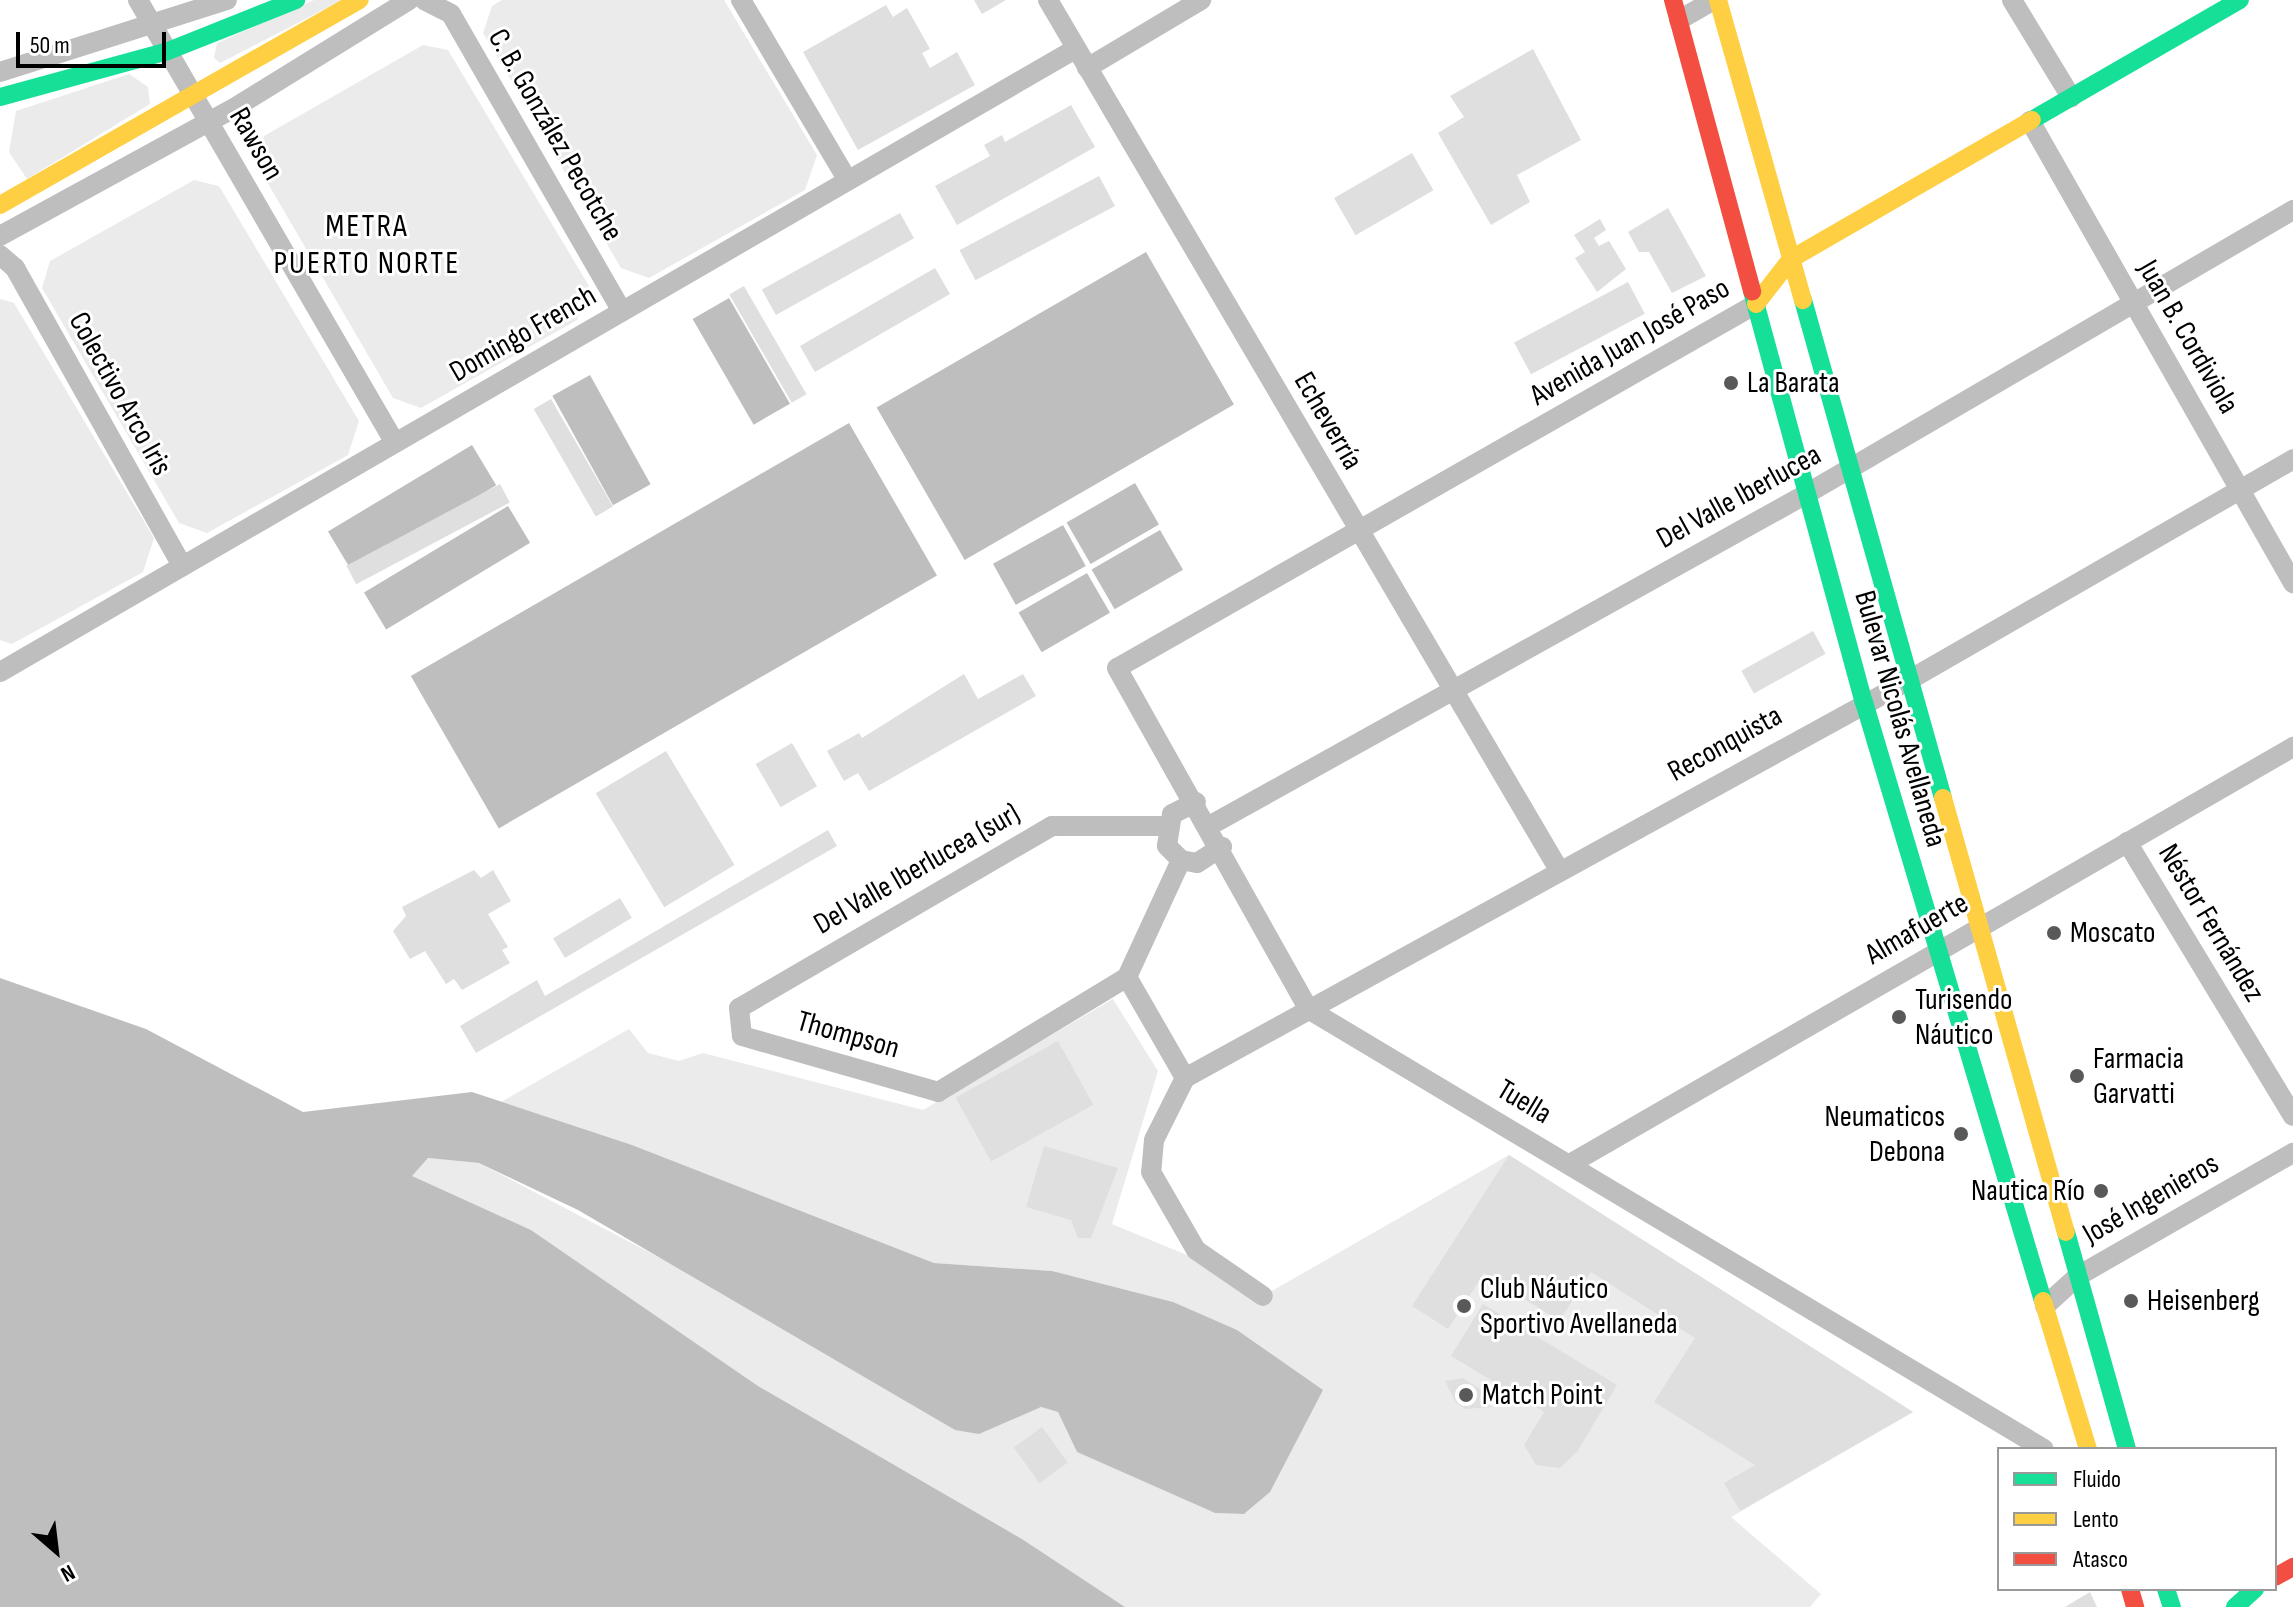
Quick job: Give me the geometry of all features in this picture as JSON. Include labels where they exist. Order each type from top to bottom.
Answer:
[{"type":"main road","points":[[0,97],[168,51],[296,0]]},
{"type":"main road","points":[[0,205],[360,0]]},
{"type":"main road","name":"Bulevar Nicolás Avellaneda","points":[[1673,0],[1864,702],[2087,1447]]},
{"type":"main road","name":"Bulevar Nicolás Avellaneda","points":[[1716,0],[1852,468],[2126,1447]]},
{"type":"main road","name":"Avenida Juan José Paso","points":[[1756,304],[1791,259],[2240,0]]},
{"type":"main road","points":[[0,72],[24,92]]},
{"type":"street","name":"Rawson","points":[[138,0],[395,443]]},
{"type":"street","points":[[0,72],[154,27],[227,0]]},
{"type":"street","points":[[0,236],[209,123],[409,0]]},
{"type":"street","name":"C. B. González Pecotche","points":[[424,0],[451,14],[622,311]]},
{"type":"street","points":[[741,0],[848,181]]},
{"type":"street","name":"Echeverría","points":[[1048,0],[1559,870]]},
{"type":"street","points":[[1087,68],[1201,0]]},
{"type":"street","points":[[1679,20],[1716,0]]},
{"type":"street","points":[[2012,0],[2071,97]]},
{"type":"street","name":"Domingo French","points":[[0,672],[1075,49]]},
{"type":"street","name":"Juan B. Cordiviola","points":[[2030,121],[2293,583]]},
{"type":"street","name":"Del Valle Iberlucea","points":[[1209,826],[1852,468],[2293,210]]},
{"type":"street","name":"Colectivo Arco Iris","points":[[0,255],[15,268],[182,566]]},
{"type":"street","name":"Avenida Juan José Paso","points":[[1196,802],[1117,668],[1756,304]]},
{"type":"street","name":"Reconquista","points":[[1185,1078],[1864,702],[1911,679],[2293,459]]},
{"type":"street","name":"Almafuerte","points":[[1570,1164],[2293,747]]},
{"type":"street","points":[[1222,847],[1212,858],[1181,860],[1167,846],[1165,826],[1182,805],[1196,802],[1222,847],[1308,1009]]},
{"type":"street","name":"Del Valle Iberlucea (sur)","points":[[742,1036],[739,1008],[1052,826],[1165,826]]},
{"type":"street","name":"Néstor Fernández","points":[[2127,842],[2293,1116]]},
{"type":"street","points":[[1181,860],[1127,977],[1185,1078],[1154,1140],[1151,1172],[1196,1250],[1263,1296]]},
{"type":"street","name":"Thompson","points":[[742,1036],[938,1092],[1127,977]]},
{"type":"street","name":"Tuella","points":[[1308,1009],[2041,1447]]},
{"type":"street","name":"José Ingenieros","points":[[2045,1306],[2078,1276],[2293,1153]]},
{"type":"shaded area","points":[[314,0],[342,0],[220,63],[214,58],[217,43]]},
{"type":"shaded area","points":[[502,0],[724,0],[817,155],[805,190],[649,278],[621,268],[483,33],[492,6]]},
{"type":"shaded area","points":[[423,45],[448,50],[589,286],[577,320],[421,408],[393,398],[256,163],[264,136]]},
{"type":"shaded area","points":[[129,74],[148,87],[150,104],[27,179],[9,152],[16,111]]},
{"type":"shaded area","points":[[194,180],[219,186],[359,421],[348,455],[207,533],[179,523],[42,288],[50,261]]},
{"type":"shaded area","points":[[1146,252],[1234,404],[965,560],[877,408]]},
{"type":"shaded area","points":[[729,298],[790,404],[754,425],[693,319]]},
{"type":"shaded area","points":[[0,299],[14,303],[154,538],[143,572],[12,644],[0,640]]},
{"type":"shaded area","points":[[590,375],[651,484],[613,505],[552,396]]},
{"type":"shaded area","points":[[849,423],[937,575],[499,828],[411,676]]},
{"type":"shaded area","points":[[472,445],[496,485],[352,572],[328,532]]},
{"type":"shaded area","points":[[1135,483],[1159,525],[1091,564],[1067,522]]},
{"type":"shaded area","points":[[508,506],[530,543],[386,629],[364,593]]},
{"type":"shaded area","points":[[1063,525],[1086,566],[1016,605],[993,564]]},
{"type":"shaded area","points":[[1160,530],[1183,570],[1115,609],[1092,570]]},
{"type":"shaded area","points":[[1087,573],[1110,613],[1042,652],[1019,612]]},
{"type":"shaded area","points":[[0,978],[146,1029],[303,1112],[472,1092],[632,1145],[934,1263],[1052,1271],[1173,1302],[1237,1330],[1323,1390],[1270,1492],[1244,1514],[1215,1513],[1077,1452],[1058,1412],[1041,1407],[979,1434],[955,1430],[578,1210],[479,1163],[428,1158],[412,1176],[531,1230],[758,1386],[1022,1539],[1125,1607],[0,1607]]},
{"type":"shaded area","name":"Club Náutico Sportivo Avellaneda","points":[[1113,999],[1158,1071],[1112,1224],[1194,1258],[1258,1299],[1509,1155],[1913,1412],[1731,1517],[1821,1594],[1810,1607],[1125,1607],[1022,1539],[758,1386],[531,1230],[411,1176],[428,1158],[479,1163],[729,1294],[955,1430],[1041,1407],[1058,1412],[1077,1452],[1215,1513],[1244,1514],[1270,1492],[1285,1460],[1052,1271],[934,1263],[632,1145],[501,1102],[629,1029],[648,1053],[679,1061],[703,1053],[923,1110]]},
{"type":"building","points":[[974,0],[1006,0],[982,14]]},
{"type":"building","points":[[886,5],[893,17],[907,8],[930,49],[922,53],[930,68],[957,52],[975,85],[858,150],[803,52]]},
{"type":"building","points":[[1533,49],[1581,140],[1517,175],[1530,202],[1491,225],[1438,133],[1464,117],[1450,96]]},
{"type":"building","points":[[1071,105],[1095,147],[957,225],[935,186],[990,156],[984,145],[1002,135],[1005,142]]},
{"type":"building","points":[[1412,153],[1434,190],[1356,235],[1334,198]]},
{"type":"building","points":[[1099,176],[1115,206],[975,280],[959,250]]},
{"type":"building","points":[[1668,208],[1706,276],[1672,293],[1649,252],[1639,252],[1628,232]]},
{"type":"building","points":[[900,213],[914,238],[776,315],[762,290]]},
{"type":"building","points":[[1600,219],[1606,230],[1594,238],[1599,246],[1609,241],[1626,269],[1597,292],[1575,258],[1585,252],[1574,235]]},
{"type":"building","points":[[935,268],[950,294],[815,372],[800,346]]},
{"type":"building","points":[[1628,282],[1645,314],[1531,374],[1514,343]]},
{"type":"building","points":[[744,286],[806,394],[792,403],[729,294]]},
{"type":"building","points":[[551,399],[613,506],[596,516],[534,409]]},
{"type":"building","points":[[500,484],[510,503],[356,584],[346,566]]},
{"type":"building","points":[[1813,631],[1826,654],[1754,693],[1741,671]]},
{"type":"building","points":[[964,674],[978,699],[1023,674],[1036,696],[869,791],[858,773],[844,781],[827,751],[859,733],[862,738]]},
{"type":"building","points":[[792,743],[817,786],[781,807],[756,764]]},
{"type":"building","points":[[666,751],[735,865],[664,907],[596,793]]},
{"type":"building","points":[[828,830],[837,846],[476,1053],[460,1026],[537,980],[545,996]]},
{"type":"building","points":[[474,870],[481,878],[493,870],[511,901],[488,914],[508,947],[502,950],[510,963],[462,990],[454,979],[446,984],[425,951],[410,959],[393,931],[406,916],[402,907]]},
{"type":"building","points":[[620,898],[632,918],[565,958],[553,938]]},
{"type":"building","points":[[1058,1041],[1093,1105],[991,1162],[956,1098]]},
{"type":"building","points":[[1044,1146],[1118,1168],[1091,1238],[1078,1238],[1071,1220],[1026,1207]]},
{"type":"building","points":[[1509,1155],[1913,1412],[1740,1511],[1724,1483],[1755,1465],[1654,1402],[1695,1338],[1591,1272],[1559,1321],[1484,1273],[1448,1329],[1412,1306]]},
{"type":"building","points":[[1483,1304],[1617,1385],[1577,1452],[1560,1468],[1536,1465],[1524,1445],[1544,1412],[1451,1356]]},
{"type":"building","points":[[1463,1378],[1483,1391],[1491,1407],[1466,1409],[1456,1403],[1445,1381]]},
{"type":"building","points":[[1042,1427],[1068,1463],[1040,1483],[1014,1448]]},
{"type":"building","points":[[2090,1592],[2097,1607],[2065,1607]]},
{"type":"traffic: fast","points":[[0,97],[168,51],[296,0]]},
{"type":"traffic: fast","points":[[2032,120],[2240,0]]},
{"type":"traffic: fast","points":[[1752,291],[1864,702],[2043,1301]]},
{"type":"traffic: fast","points":[[1803,300],[1943,798]]},
{"type":"traffic: fast","points":[[2066,1232],[2126,1447]]},
{"type":"traffic: fast","points":[[2167,1591],[2172,1607]]},
{"type":"traffic: fast","points":[[2235,1607],[2253,1591]]},
{"type":"traffic: slow","points":[[0,205],[360,0]]},
{"type":"traffic: slow","points":[[1718,0],[1803,300]]},
{"type":"traffic: slow","points":[[1756,304],[1791,259],[2032,120]]},
{"type":"traffic: slow","points":[[1943,798],[2066,1232]]},
{"type":"traffic: slow","points":[[2043,1301],[2087,1447]]},
{"type":"traffic: jam","points":[[1673,0],[1752,291]]},
{"type":"traffic: jam","points":[[2277,1576],[2293,1567]]},
{"type":"traffic: jam","points":[[2131,1591],[2135,1607]]},
{"type":"place","name":"La Barata","points":[[1731,383]]},
{"type":"place","name":"Moscato","points":[[2054,933]]},
{"type":"place","name":"Turisendo Náutico","points":[[1899,1017]]},
{"type":"place","name":"Farmacia Garvatti","points":[[2077,1076]]},
{"type":"place","name":"Neumaticos Debona","points":[[1961,1134]]},
{"type":"place","name":"Nautica Río","points":[[2101,1191]]},
{"type":"place","name":"Heisenberg","points":[[2131,1301]]},
{"type":"place","name":"Club Náutico Sportivo Avellaneda","points":[[1464,1306]]},
{"type":"place","name":"Match Point","points":[[1466,1395]]},
{"type":"district","name":"METRA PUERTO NORTE","points":[[367,246]]}]
